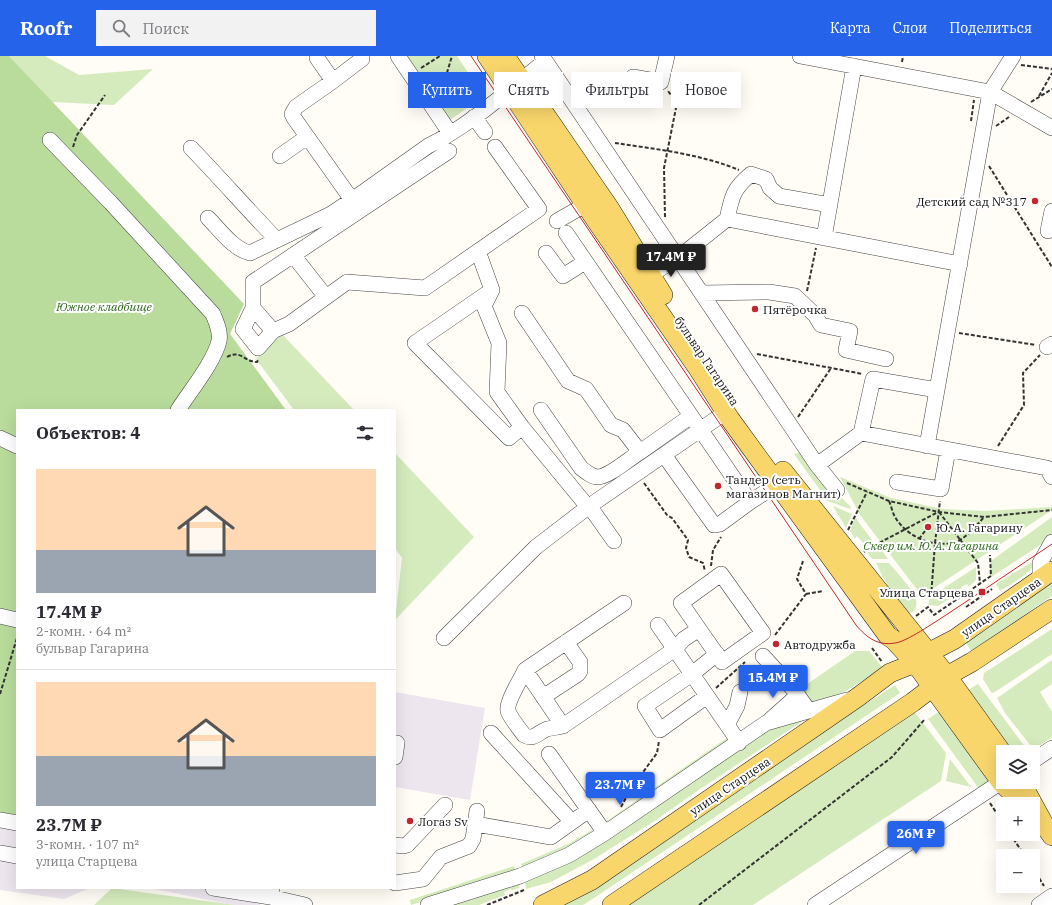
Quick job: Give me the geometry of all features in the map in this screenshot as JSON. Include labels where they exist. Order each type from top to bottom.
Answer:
[{"type":"main road","name":"бульвар Гагарина","points":[[487,56],[504,72]]},
{"type":"main road","name":"бульвар Гагарина","points":[[505,56],[511,72]]},
{"type":"main road","name":"бульвар Гагарина","points":[[527,108],[540,137],[688,354],[783,471],[921,658]]},
{"type":"main road","name":"бульвар Гагарина","points":[[534,108],[610,209],[778,484],[888,636],[894,657],[887,669]]},
{"type":"main road","name":"улица Старцева","points":[[543,905],[592,880],[858,698],[887,669],[921,658],[955,639],[1046,575]]},
{"type":"main road","points":[[612,905],[940,682],[1052,609]]},
{"type":"main road","name":"бульвар Гагарина","points":[[888,636],[921,658]]},
{"type":"main road","points":[[921,658],[996,746]]},
{"type":"main road","points":[[940,682],[996,774]]},
{"type":"main road","points":[[1008,789],[1016,797]]},
{"type":"main road","points":[[1024,789],[1043,826]]},
{"type":"street","points":[[398,56],[409,72]]},
{"type":"street","points":[[663,73],[667,56]]},
{"type":"street","points":[[800,56],[990,92],[1052,128]]},
{"type":"street","points":[[317,58],[333,81]]},
{"type":"street","points":[[528,72],[543,58],[678,258],[704,293],[817,465],[840,486]]},
{"type":"street","points":[[352,200],[292,114],[296,107],[362,59]]},
{"type":"street","points":[[927,446],[990,92],[1010,60]]},
{"type":"street","points":[[824,238],[854,66]]},
{"type":"street","points":[[208,218],[237,248],[250,253],[256,251],[331,214],[428,146],[450,133],[494,101]]},
{"type":"street","points":[[433,108],[450,133]]},
{"type":"street","points":[[474,116],[484,132]]},
{"type":"street","points":[[280,156],[307,137]]},
{"type":"street","points":[[50,140],[111,203],[213,314],[218,327],[219,340],[209,363],[179,409]]},
{"type":"street","points":[[449,151],[253,282],[253,308],[243,329],[258,348],[273,331],[289,324],[347,282],[425,288],[539,209],[495,147]]},
{"type":"street","points":[[191,148],[220,177],[246,208],[277,240]]},
{"type":"street","points":[[650,275],[678,258],[727,219],[731,200],[739,184],[751,174],[766,178],[770,188],[779,196],[830,205]]},
{"type":"street","points":[[558,221],[585,204]]},
{"type":"street","points":[[1048,231],[1052,211]]},
{"type":"street","points":[[727,219],[960,264]]},
{"type":"street","points":[[566,233],[750,502]]},
{"type":"street","points":[[478,252],[492,290],[484,306],[499,343],[496,392],[522,427],[589,507],[614,541]]},
{"type":"street","points":[[546,253],[563,276],[585,262]]},
{"type":"street","points":[[293,255],[326,298]]},
{"type":"street","points":[[492,290],[415,343],[509,438],[522,427]]},
{"type":"street","points":[[704,293],[769,292],[795,296],[815,314],[821,325],[850,331],[846,350],[886,358]]},
{"type":"street","points":[[704,293],[739,298]]},
{"type":"street","points":[[253,308],[273,331]]},
{"type":"street","points":[[522,313],[568,381],[586,389],[611,425],[623,430],[640,452]]},
{"type":"street","points":[[817,465],[861,434],[873,379],[937,390]]},
{"type":"street","points":[[541,410],[581,468],[589,474],[598,477],[607,474],[691,416]]},
{"type":"street","points":[[444,638],[536,547],[589,507],[732,410]]},
{"type":"street","points":[[861,434],[1047,468],[1052,477]]},
{"type":"street","points":[[0,438],[16,446]]},
{"type":"street","points":[[897,482],[941,489],[948,450]]},
{"type":"street","points":[[664,455],[714,525],[720,524],[778,484]]},
{"type":"street","points":[[1046,575],[1040,563],[1052,542]]},
{"type":"street","points":[[721,574],[763,633],[722,662],[681,603],[709,582],[721,574]]},
{"type":"street","points":[[624,603],[525,670],[508,706],[508,710],[513,720],[524,735],[531,738],[545,730],[563,726],[675,649],[684,639],[699,629]]},
{"type":"street","points":[[0,616],[16,620]]},
{"type":"street","points":[[658,625],[739,743]]},
{"type":"street","points":[[543,697],[578,674],[580,671],[580,662],[566,642]]},
{"type":"street","points":[[707,696],[660,730],[645,706],[692,674],[716,654]]},
{"type":"street","points":[[763,656],[798,695],[809,711]]},
{"type":"street","points":[[525,670],[563,726]]},
{"type":"street","points":[[727,725],[737,706],[740,692]]},
{"type":"street","points":[[428,905],[520,876],[569,856],[739,743],[766,723],[798,695]]},
{"type":"street","points":[[766,723],[858,698]]},
{"type":"street","points":[[491,733],[572,822]]},
{"type":"street","points":[[1040,756],[1052,748]]},
{"type":"street","points":[[549,754],[605,833]]},
{"type":"street","points":[[815,905],[996,785]]},
{"type":"street","points":[[396,845],[407,845],[444,806]]},
{"type":"street","points":[[396,883],[423,879],[441,857],[469,846],[473,839],[476,818],[550,837],[589,810]]},
{"type":"street","points":[[0,820],[16,823]]},
{"type":"street","points":[[0,853],[16,856]]},
{"type":"street","points":[[227,889],[271,893],[305,905]]},
{"type":"street","points":[[237,903],[256,891]]},
{"type":"street","points":[[1039,905],[1052,896]]},
{"type":"path","points":[[416,72],[440,56]]},
{"type":"path","points":[[435,111],[452,56]]},
{"type":"path","points":[[902,62],[903,56]]},
{"type":"path","points":[[1010,60],[1052,69]]},
{"type":"path","points":[[1038,98],[1052,73]]},
{"type":"path","points":[[663,85],[677,103],[664,168],[665,218]]},
{"type":"path","points":[[68,160],[77,135],[105,95]]},
{"type":"path","points":[[611,142],[667,151],[725,164],[751,174]]},
{"type":"path","points":[[980,151],[1052,267]]},
{"type":"path","points":[[948,331],[1050,345]]},
{"type":"path","points":[[990,457],[1024,405],[1023,374],[1050,345]]},
{"type":"path","points":[[209,363],[221,360],[232,354],[240,355],[247,360],[257,362],[260,357],[258,348]]},
{"type":"path","points":[[756,354],[868,375],[873,379]]},
{"type":"path","points":[[796,421],[831,368]]},
{"type":"path","points":[[638,473],[667,515],[672,518],[688,540],[686,548],[689,557],[703,563],[709,582]]},
{"type":"path","points":[[840,486],[867,492],[889,501],[939,512],[984,517],[1052,510]]},
{"type":"path","points":[[847,531],[867,492]]},
{"type":"path","points":[[889,501],[894,516],[905,529],[919,539],[935,544],[948,544],[960,540],[974,530],[984,517]]},
{"type":"path","points":[[863,553],[879,543],[939,512]]},
{"type":"path","points":[[939,512],[978,563],[980,584]]},
{"type":"path","points":[[931,598],[939,512]]},
{"type":"path","points":[[919,539],[928,527]]},
{"type":"path","points":[[709,582],[713,550],[720,538],[725,533]]},
{"type":"path","points":[[911,620],[928,608],[934,615],[991,576],[990,555]]},
{"type":"path","points":[[966,607],[992,589]]},
{"type":"path","points":[[806,594],[823,591]]},
{"type":"path","points":[[0,694],[16,641]]},
{"type":"path","points":[[872,648],[887,669]]},
{"type":"path","points":[[699,905],[892,758],[925,719]]},
{"type":"path","points":[[620,809],[630,790],[657,753],[660,730]]},
{"type":"path","points":[[988,800],[996,812]]},
{"type":"path","points":[[1040,878],[1052,896]]},
{"type":"path","points":[[487,905],[524,890]]},
{"type":"shaded area","points":[[396,692],[485,708],[470,800],[396,787]]},
{"type":"shaded area","points":[[0,812],[16,815],[16,889],[88,889],[64,899],[0,890]]},
{"type":"shaded area","points":[[155,889],[263,889],[260,905],[232,905]]},
{"type":"green space","name":"Южное кладбище","points":[[0,56],[9,56],[244,304],[230,334],[285,409],[16,409],[16,815],[0,812]]},
{"type":"green space","points":[[9,56],[45,56],[79,75],[153,69],[114,105],[52,102]]},
{"type":"green space","points":[[406,56],[457,56],[468,72],[417,72]]},
{"type":"green space","points":[[442,108],[467,108],[450,120]]},
{"type":"green space","points":[[281,333],[353,409],[293,409],[256,359]]},
{"type":"green space","points":[[803,451],[835,498],[840,496],[851,507],[850,509],[828,501],[794,454]]},
{"type":"green space","points":[[396,454],[474,537],[396,619],[402,558],[396,549]]},
{"type":"green space","name":"Сквер им. Ю. А. Гагарина","points":[[840,477],[891,498],[942,509],[985,511],[1052,507],[1052,510],[922,596],[860,515]]},
{"type":"green space","points":[[833,506],[852,514],[846,528]]},
{"type":"green space","points":[[855,517],[874,543],[864,549],[862,547],[864,544],[857,536],[855,539],[850,531]]},
{"type":"green space","points":[[1052,517],[1052,533],[1048,540],[991,577],[989,574],[991,561]]},
{"type":"green space","points":[[878,545],[888,559],[872,559],[867,553]]},
{"type":"green space","points":[[1037,559],[1035,564],[1027,573],[1000,591],[996,584]]},
{"type":"green space","points":[[876,563],[889,563],[911,589],[916,600],[916,607],[913,612],[910,613],[899,603],[886,583]]},
{"type":"green space","points":[[976,567],[976,580],[969,587],[967,584],[961,587],[963,590],[938,606],[928,605],[930,597]]},
{"type":"green space","points":[[1052,582],[1052,596],[971,651],[965,641]]},
{"type":"green space","points":[[1052,629],[1052,654],[993,693],[991,692],[983,679],[984,673]]},
{"type":"green space","points":[[855,651],[869,651],[883,668],[846,691],[810,705],[800,689]]},
{"type":"green space","points":[[1052,660],[1052,684],[1040,692],[1052,712],[1052,737],[1040,746],[1030,745],[1005,713],[997,698]]},
{"type":"green space","points":[[978,684],[1024,745],[1009,745],[968,690]]},
{"type":"green space","points":[[895,685],[900,693],[583,905],[554,905]]},
{"type":"green space","points":[[913,710],[946,753],[941,781],[753,905],[620,905]]},
{"type":"green space","points":[[940,711],[988,776],[989,782],[980,790],[928,719]]},
{"type":"green space","points":[[809,717],[656,820],[594,859],[551,882],[526,889],[525,882],[575,860],[769,729]]},
{"type":"green space","points":[[731,735],[731,740],[609,824],[604,823]]},
{"type":"green space","points":[[950,759],[971,787],[946,781]]},
{"type":"green space","points":[[592,830],[592,836],[523,870],[521,864],[568,844]]},
{"type":"green space","points":[[514,866],[516,872],[411,905],[410,900]]},
{"type":"green space","points":[[520,883],[519,888],[511,889],[504,892],[505,895],[479,905],[449,905]]},
{"type":"green space","points":[[111,889],[119,889],[235,905],[94,905]]},
{"type":"tram line","points":[[471,56],[856,625],[864,634],[878,642],[889,644],[900,642],[946,615],[1052,544]]},
{"type":"place","name":"Детский сад №317","points":[[1035,201]]},
{"type":"place","name":"Пятёрочка","points":[[755,309]]},
{"type":"place","name":"Тандер (сеть магазинов Магнит)","points":[[718,486]]},
{"type":"place","name":"Ю. А. Гагарину","points":[[928,527]]},
{"type":"place","name":"Улица Старцева","points":[[982,592]]},
{"type":"place","name":"Автодружба","points":[[776,644]]},
{"type":"place","name":"Логаз Sv","points":[[410,821]]}]
